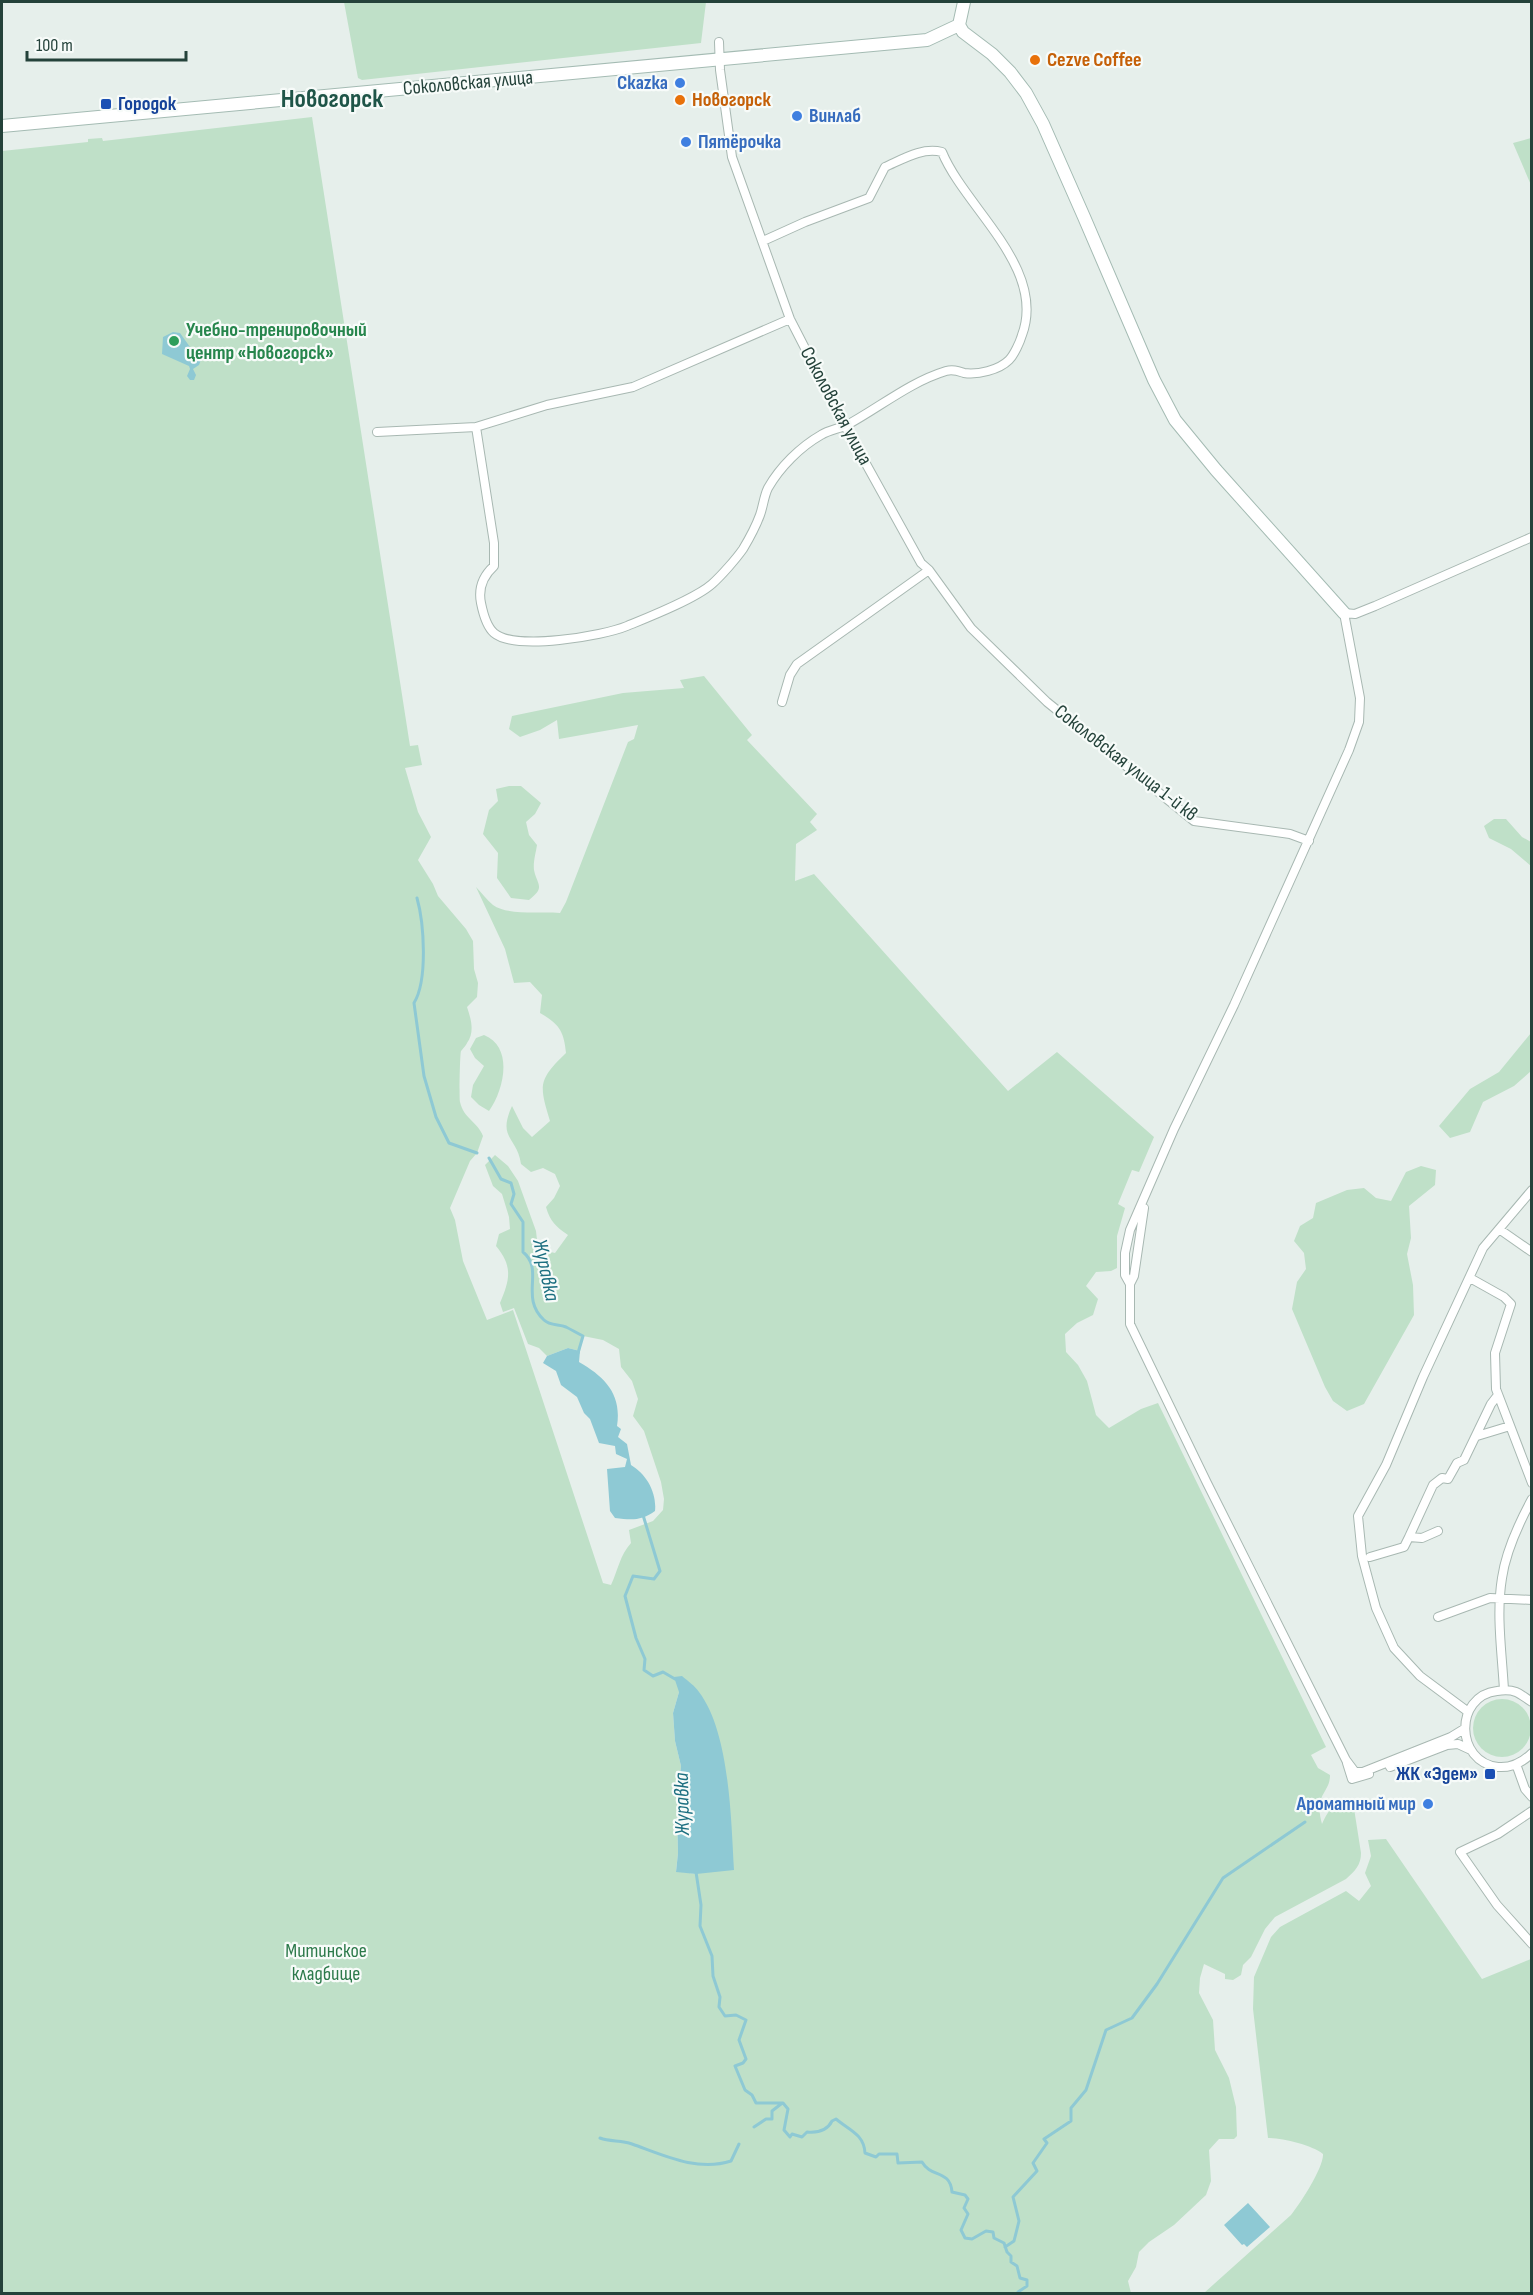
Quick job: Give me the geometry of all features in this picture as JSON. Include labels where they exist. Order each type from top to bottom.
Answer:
[{"type":"street","points":[[964,2],[959,25],[969,38],[992,54],[1010,72],[1026,93],[1061,165],[1154,380],[1175,420],[1216,470],[1344,613],[1360,698],[1359,722],[1309,841],[1174,1129],[1145,1198],[1134,1276],[1130,1284],[1130,1324],[1354,1772],[1363,1772],[1451,1737],[1464,1729]]},
{"type":"street","name":"Соколовская улица","points":[[2,126],[927,40],[959,25]]},
{"type":"street","name":"Соколовская улица","points":[[719,42],[719,59],[732,157],[790,319],[845,426],[921,563],[929,570],[971,628]]},
{"type":"street","points":[[476,427],[494,543],[494,566],[486,573],[480,585],[479,595],[484,618],[494,633],[506,639],[525,642],[577,637],[620,629],[694,595],[712,584],[742,549],[759,518],[768,489],[796,452],[822,434],[845,426],[906,389],[946,371],[953,369],[966,373],[980,373],[1009,360],[1022,335],[1027,314],[1024,286],[1013,261],[959,185],[942,152],[932,150],[912,155],[885,167],[869,198],[763,241]]},
{"type":"street","points":[[377,432],[476,427],[547,405],[633,387],[790,319]]},
{"type":"street","points":[[1344,613],[1355,614],[1375,606],[1532,537]]},
{"type":"street","points":[[782,702],[790,675],[797,664],[929,570]]},
{"type":"street","name":"Соколовская улица 1-й кв","points":[[971,628],[1047,702],[1194,821],[1290,834],[1309,841]]},
{"type":"street","points":[[1467,1711],[1420,1676],[1394,1648],[1376,1608],[1362,1556],[1358,1516],[1386,1465],[1423,1377],[1483,1248],[1532,1190]]},
{"type":"street","points":[[1499,1229],[1532,1252]]},
{"type":"street","points":[[1470,1278],[1504,1297],[1510,1304],[1495,1353],[1496,1389],[1532,1483]]},
{"type":"street","points":[[1370,1557],[1404,1547],[1433,1485],[1442,1478],[1448,1479],[1457,1463],[1464,1461],[1491,1404],[1498,1395]]},
{"type":"street","points":[[1477,1436],[1510,1426]]},
{"type":"street","points":[[1504,1690],[1499,1627],[1502,1577],[1512,1542],[1532,1499]]},
{"type":"street","points":[[1409,1537],[1422,1538],[1438,1531]]},
{"type":"street","points":[[1438,1617],[1491,1598],[1532,1599]]},
{"type":"street","points":[[1532,1702],[1516,1692],[1504,1690],[1488,1692],[1476,1700],[1467,1711],[1464,1729],[1466,1743],[1477,1758],[1492,1766],[1504,1767],[1516,1764],[1532,1753]]},
{"type":"street","points":[[1346,1760],[1352,1779],[1448,1745],[1458,1744],[1472,1750]]},
{"type":"street","points":[[1516,1764],[1526,1789],[1532,1797]]},
{"type":"street","points":[[1532,1811],[1498,1834],[1460,1852],[1497,1905],[1532,1944]]},
{"type":"green space","points":[[344,2],[706,2],[701,43],[362,80],[358,78]]},
{"type":"green space","name":"Митинское кладбище","points":[[312,117],[410,746],[418,745],[422,765],[405,768],[418,812],[431,837],[418,860],[438,896],[466,929],[473,941],[474,969],[478,983],[477,997],[467,1007],[472,1030],[461,1051],[460,1102],[464,1112],[483,1136],[450,1208],[455,1220],[463,1261],[487,1320],[513,1310],[603,1583],[611,1585],[631,1543],[629,1530],[653,1521],[663,1510],[661,1482],[644,1431],[633,1416],[638,1399],[632,1381],[621,1367],[619,1349],[603,1340],[583,1336],[580,1351],[568,1348],[547,1356],[539,1348],[528,1344],[514,1308],[503,1312],[500,1303],[508,1280],[508,1273],[505,1260],[496,1246],[499,1234],[510,1229],[509,1217],[502,1194],[493,1186],[485,1165],[495,1155],[508,1166],[518,1181],[536,1231],[538,1249],[555,1253],[568,1235],[554,1223],[546,1207],[560,1186],[555,1174],[543,1168],[531,1172],[521,1164],[516,1148],[509,1137],[507,1125],[512,1106],[523,1128],[532,1137],[550,1121],[544,1099],[543,1084],[550,1070],[566,1053],[564,1039],[559,1029],[540,1013],[542,995],[530,982],[514,983],[505,949],[476,887],[493,905],[507,911],[560,913],[628,742],[634,739],[638,725],[559,739],[557,720],[540,730],[520,737],[509,729],[512,716],[623,693],[684,688],[680,680],[704,676],[752,735],[747,740],[817,814],[810,822],[817,830],[796,844],[795,881],[814,874],[1008,1091],[1057,1052],[1154,1137],[1139,1172],[1132,1170],[1118,1204],[1125,1208],[1117,1236],[1117,1268],[1111,1271],[1096,1272],[1086,1286],[1098,1299],[1093,1315],[1077,1323],[1065,1334],[1066,1352],[1078,1365],[1087,1381],[1096,1415],[1109,1428],[1141,1409],[1158,1403],[1326,1747],[1311,1755],[1318,1768],[1330,1775],[1320,1802],[1322,1824],[1333,1807],[1353,1802],[1361,1853],[1357,1867],[1346,1879],[1275,1917],[1265,1929],[1251,1957],[1243,1965],[1241,1975],[1233,1980],[1225,1979],[1225,1974],[1204,1964],[1199,1993],[1213,2020],[1215,2050],[1229,2078],[1236,2107],[1237,2136],[1234,2139],[1219,2139],[1209,2150],[1211,2181],[1206,2195],[1174,2225],[1149,2242],[1139,2252],[1136,2267],[1128,2281],[1131,2293],[2,2293],[2,151],[88,142],[88,139],[102,138],[103,141]],"holes":[[[679,1692],[696,1874],[676,1871],[677,1809],[681,1766],[675,1741],[673,1713]]]},
{"type":"green space","points":[[1532,138],[1531,185],[1513,143]]},
{"type":"green space","points":[[521,786],[541,803],[535,814],[526,822],[529,835],[537,845],[534,867],[539,886],[537,892],[529,900],[511,898],[497,878],[498,853],[483,834],[489,810],[498,801],[496,789]]},
{"type":"green space","points":[[1494,819],[1506,819],[1522,837],[1531,842],[1531,866],[1511,849],[1489,838],[1484,826]]},
{"type":"green space","points":[[1531,1033],[1531,1071],[1514,1086],[1483,1102],[1470,1132],[1450,1138],[1439,1126],[1470,1089],[1499,1072]]},
{"type":"green space","points":[[484,1035],[500,1049],[503,1059],[502,1081],[489,1111],[471,1097],[473,1085],[484,1066],[475,1058],[470,1049],[476,1038]]},
{"type":"green space","points":[[1421,1166],[1436,1170],[1435,1185],[1409,1206],[1411,1238],[1407,1254],[1413,1285],[1414,1315],[1364,1404],[1347,1411],[1333,1401],[1325,1387],[1292,1309],[1297,1282],[1306,1269],[1304,1253],[1294,1241],[1300,1226],[1313,1218],[1316,1203],[1347,1190],[1364,1188],[1376,1198],[1391,1201],[1406,1172]]},
{"type":"green space","points":[[1502,1699],[1513,1701],[1526,1712],[1531,1728],[1529,1739],[1518,1752],[1502,1757],[1491,1755],[1478,1744],[1473,1728],[1475,1717],[1486,1704]]},
{"type":"green space","points":[[1386,1839],[1482,1979],[1531,1959],[1531,2293],[1204,2293],[1291,2215],[1311,2185],[1320,2167],[1323,2154],[1304,2145],[1268,2138],[1253,2009],[1254,1977],[1271,1937],[1280,1927],[1346,1891],[1359,1901],[1371,1886],[1365,1873],[1371,1856],[1368,1840]]},
{"type":"water","points":[[173,332],[180,333],[190,347],[202,357],[199,365],[193,369],[196,375],[194,380],[190,380],[187,376],[189,366],[162,354],[163,337]]},
{"type":"water","points":[[568,1348],[580,1351],[579,1362],[604,1380],[614,1396],[618,1415],[617,1426],[621,1429],[618,1437],[627,1444],[631,1465],[646,1478],[654,1497],[655,1511],[645,1517],[615,1518],[610,1511],[607,1469],[625,1467],[627,1459],[616,1454],[615,1446],[599,1443],[590,1419],[584,1413],[577,1397],[561,1385],[556,1371],[543,1363],[547,1356]]},
{"type":"water","points":[[682,1676],[699,1692],[717,1730],[727,1778],[734,1870],[696,1874],[676,1872],[677,1809],[681,1766],[675,1741],[673,1713],[679,1692],[674,1677]]},
{"type":"water","points":[[1248,2203],[1270,2227],[1247,2247],[1242,2245],[1224,2225]]},
{"type":"waterway","name":"Журавка","points":[[417,898],[423,936],[423,966],[414,1003],[424,1076],[436,1117],[449,1143],[477,1153]]},
{"type":"waterway","name":"Журавка","points":[[489,1158],[501,1179],[511,1183],[514,1194],[511,1204],[523,1222],[523,1252],[532,1267],[533,1302],[537,1311],[546,1322],[566,1327],[583,1336],[578,1353]]},
{"type":"waterway","name":"Журавка","points":[[643,1515],[660,1571],[654,1579],[633,1576],[625,1596],[636,1638],[645,1659],[644,1670],[653,1676],[663,1672],[675,1679]]},
{"type":"waterway","points":[[1005,2247],[1014,2241],[1019,2221],[1013,2197],[1037,2171],[1033,2163],[1047,2143],[1044,2139],[1071,2121],[1071,2108],[1086,2090],[1106,2030],[1132,2018],[1157,1984],[1223,1878],[1305,1822]]},
{"type":"waterway","name":"Журавка","points":[[696,1872],[701,1905],[700,1926],[712,1956],[713,1976],[720,1997],[719,2007],[725,2016],[736,2015],[746,2020],[739,2040],[746,2059],[735,2066],[745,2090],[752,2095],[756,2103],[783,2103],[788,2109],[784,2130],[790,2137],[792,2134],[802,2137],[807,2132],[822,2131],[836,2119],[859,2137],[865,2153],[876,2157],[879,2154],[897,2154],[898,2163],[922,2162],[930,2170],[944,2177],[951,2185],[952,2192],[965,2195],[968,2199],[964,2208],[968,2214],[961,2230],[965,2238],[972,2239],[986,2231],[993,2232],[994,2238],[1004,2243],[1011,2256],[1011,2262],[1017,2266],[1020,2278],[1027,2280],[1027,2286],[1018,2292],[1019,2294]]},
{"type":"waterway","points":[[754,2127],[766,2119],[772,2119],[772,2111],[781,2104]]},
{"type":"waterway","points":[[600,2138],[628,2143],[680,2161],[706,2165],[731,2161],[739,2144]]},
{"type":"place","name":"Cezve Coffee","points":[[1035,60]]},
{"type":"place","name":"Скаzка","points":[[680,83]]},
{"type":"place","name":"Новогорск","points":[[680,100]]},
{"type":"place","name":"Городок","points":[[106,104]]},
{"type":"place","name":"Винлаб","points":[[797,116]]},
{"type":"place","name":"Пятёрочка","points":[[686,142]]},
{"type":"place","name":"Учебно-тренировочный центр «Новогорск»","points":[[174,341]]},
{"type":"place","name":"ЖК «Эдем»","points":[[1490,1774]]},
{"type":"place","name":"Ароматный мир","points":[[1428,1804]]},
{"type":"district","name":"Новогорск","points":[[332,99]]}]
